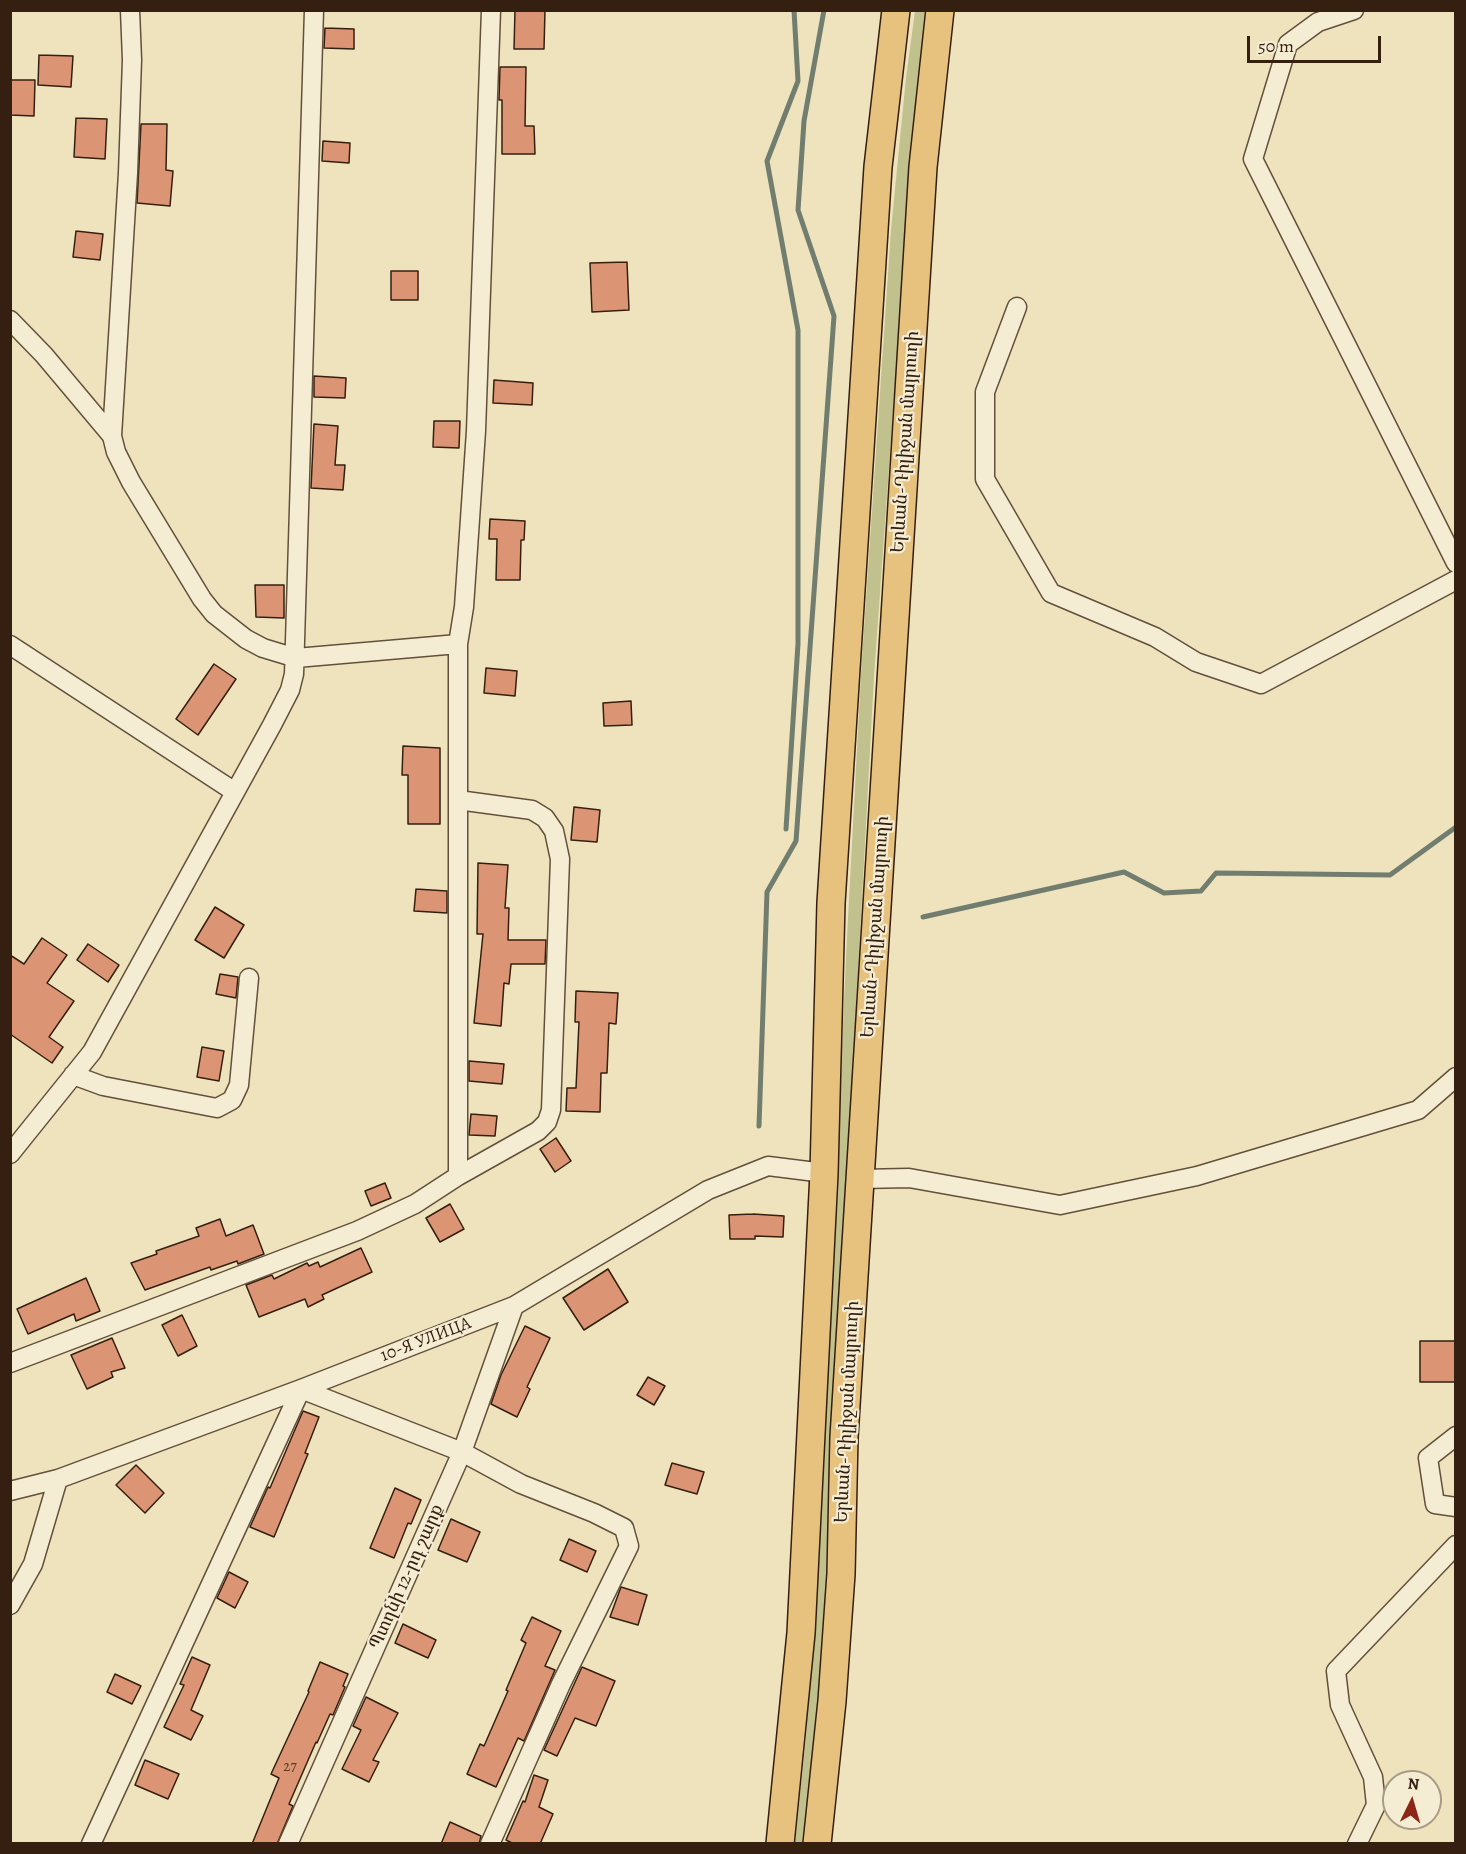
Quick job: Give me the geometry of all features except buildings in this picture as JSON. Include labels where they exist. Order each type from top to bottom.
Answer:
[{"type":"highway","name":"Երևան-Դիլիջան մայրուղի","points":[[780,1844],[801,1633],[824,1173],[831,903],[837,808],[878,167],[896,10]]},
{"type":"highway","name":"Երևան-Դիլիջան մայրուղի","points":[[817,1844],[832,1701],[840,1586],[844,1437],[923,167],[940,10]]},
{"type":"street","points":[[130,10],[132,60],[128,173],[112,436],[116,452],[131,482],[202,599],[214,614],[246,639],[263,648],[296,658],[458,644]]},
{"type":"street","points":[[10,1154],[92,1052],[290,690],[296,658],[314,10]]},
{"type":"street","points":[[458,1176],[458,644],[465,595],[475,443],[491,10]]},
{"type":"street","points":[[1354,10],[1318,22],[1288,44],[1253,159],[1455,563]]},
{"type":"street","points":[[1017,307],[985,392],[985,479],[1051,593],[1155,637],[1196,662],[1261,684],[1455,580]]},
{"type":"street","points":[[10,320],[44,355],[112,436]]},
{"type":"street","points":[[10,645],[235,792]]},
{"type":"street","points":[[10,1363],[357,1231],[416,1204],[458,1176],[538,1131],[547,1122],[551,1110],[560,859],[554,831],[545,818],[532,810],[458,800]]},
{"type":"street","points":[[73,1075],[103,1086],[217,1108],[232,1100],[239,1085],[249,978]]},
{"type":"street","points":[[861,1179],[909,1178],[1060,1205],[1197,1176],[1418,1110],[1455,1077]]},
{"type":"street","name":"10-Я УЛИЦА","points":[[10,1491],[58,1479],[301,1389],[514,1306],[708,1190],[768,1166],[824,1173]]},
{"type":"street","name":"Պտղնի 12-րդ շարք","points":[[288,1844],[462,1452],[514,1306]]},
{"type":"street","points":[[91,1844],[301,1389],[462,1452],[521,1484],[594,1513],[624,1528],[629,1546],[561,1684],[490,1844]]},
{"type":"street","points":[[1455,1436],[1428,1458],[1434,1504],[1455,1507]]},
{"type":"street","points":[[10,1605],[33,1564],[58,1479]]},
{"type":"street","points":[[1356,1844],[1376,1805],[1374,1777],[1340,1705],[1336,1671],[1455,1545]]},
{"type":"green space","points":[[915,11],[929,11],[906,230],[874,676],[846,1194],[835,1484],[809,1843],[795,1844],[806,1737],[822,1484],[861,674],[891,230]]},
{"type":"waterway","points":[[786,829],[798,644],[798,330],[767,161],[798,81],[794,10]]},
{"type":"waterway","points":[[759,1126],[767,892],[796,841],[834,316],[798,210],[804,121],[824,10]]},
{"type":"waterway","points":[[923,917],[1124,872],[1164,893],[1201,891],[1216,873],[1390,875],[1456,827]]}]
